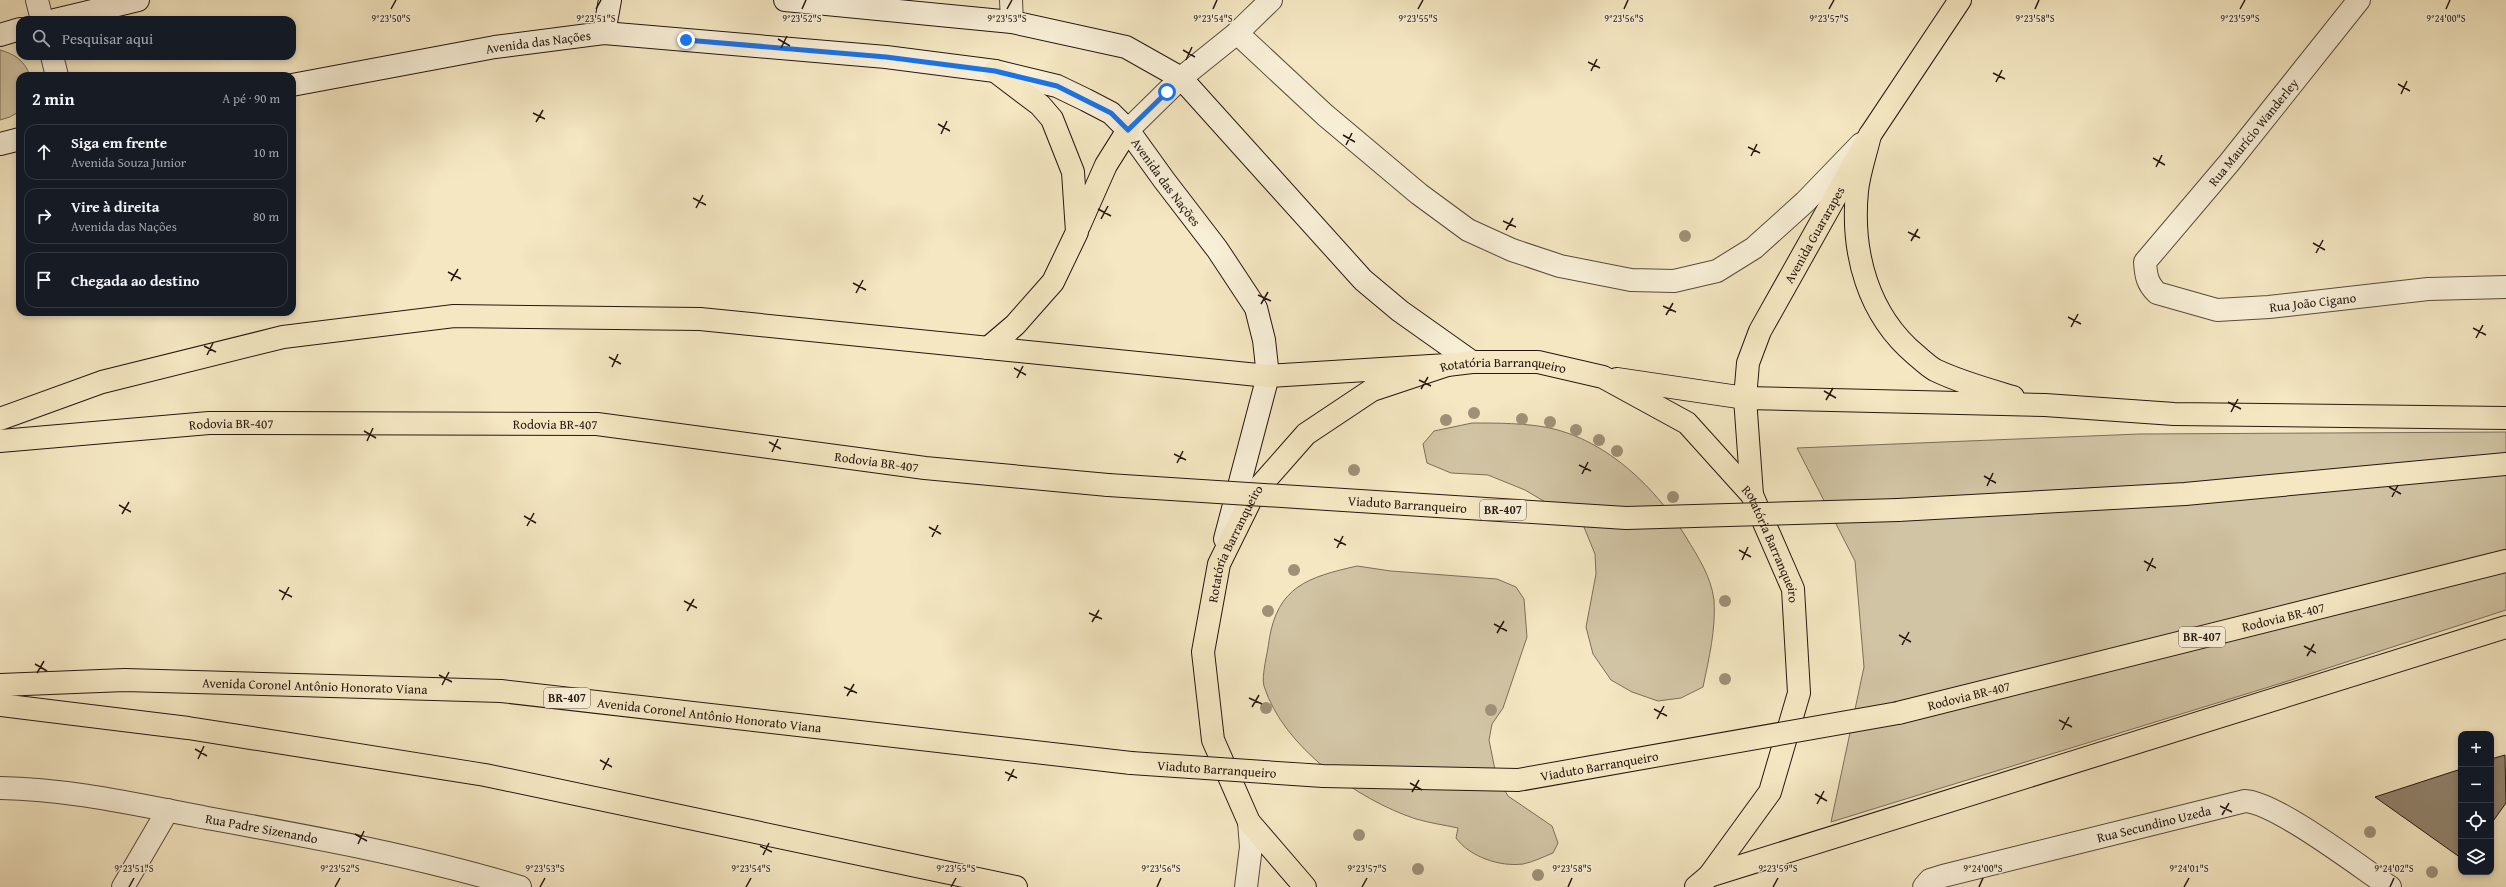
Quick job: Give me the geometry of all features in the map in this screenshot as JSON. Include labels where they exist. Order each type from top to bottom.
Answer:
[{"type":"main road","name":"Avenida Guararapes","points":[[1752,495],[1745,398],[1748,363],[1760,331],[1870,135],[1960,0]]},
{"type":"main road","points":[[995,71],[1040,104],[1052,119],[1073,172],[1077,232]]},
{"type":"main road","points":[[988,348],[1015,325],[1053,282],[1077,232],[1106,165],[1128,130]]},
{"type":"main road","points":[[1870,135],[1857,190],[1857,230],[1864,273],[1876,308],[1898,340],[1934,369],[1967,384],[2045,405]]},
{"type":"main road","points":[[0,419],[102,382],[283,337],[454,316],[700,319],[1268,376],[1447,365]]},
{"type":"main road","name":"Rotatória Barranqueiro","points":[[1305,887],[1249,822],[1213,740],[1203,652],[1219,564],[1254,494],[1306,434],[1372,390],[1447,365],[1472,362],[1538,362],[1603,377],[1687,423],[1752,495],[1793,589],[1799,693],[1770,792],[1702,882]]},
{"type":"main road","points":[[1603,377],[1745,398],[2045,405],[2174,414],[2506,418]]},
{"type":"main road","name":"Rodovia BR-407","points":[[0,441],[209,423],[597,424],[925,468],[1108,485]]},
{"type":"main road","name":"Viaduto Barranqueiro","points":[[1108,485],[1626,518],[1898,510],[2185,494],[2506,464]]},
{"type":"main road","name":"Rodovia BR-407","points":[[1898,713],[2506,561]]},
{"type":"main road","points":[[1702,882],[2506,627]]},
{"type":"main road","name":"Avenida Coronel Antônio Honorato Viana","points":[[0,685],[125,680],[501,691],[1130,763]]},
{"type":"main road","points":[[0,705],[188,728],[485,775],[982,884],[1016,887]]},
{"type":"main road","name":"Viaduto Barranqueiro","points":[[1130,763],[1323,776],[1518,780],[1898,713]]},
{"type":"street","points":[[38,0],[41,16]]},
{"type":"street","points":[[72,16],[138,0]]},
{"type":"street","points":[[604,33],[610,0]]},
{"type":"street","points":[[785,0],[1012,22],[1126,47],[1181,78],[1363,280],[1400,311],[1472,362]]},
{"type":"street","points":[[1011,0],[1012,22]]},
{"type":"street","points":[[1128,130],[1181,78],[1238,33],[1271,0]]},
{"type":"street","name":"Rua Maurício Wanderley","points":[[2145,262],[2229,163],[2359,0]]},
{"type":"street","points":[[0,35],[16,30]]},
{"type":"street","name":"Avenida das Nações","points":[[296,84],[495,47],[604,33],[878,56],[995,71],[1057,86],[1111,113],[1128,130],[1217,249],[1256,308],[1264,340],[1268,376],[1219,564]]},
{"type":"street","points":[[1238,33],[1325,115],[1420,194],[1468,230],[1512,250],[1560,266],[1631,280],[1674,281],[1717,271],[1754,248],[1805,202],[1870,135]]},
{"type":"street","points":[[53,60],[56,72]]},
{"type":"street","points":[[0,144],[16,140]]},
{"type":"street","name":"Rua João Cigano","points":[[2145,262],[2146,278],[2157,293],[2217,310],[2269,307],[2428,289],[2506,287]]},
{"type":"street","name":"Rua Padre Sizenando","points":[[0,788],[82,795],[319,838],[474,881],[520,887]]},
{"type":"street","name":"Rua Secundino Uzeda","points":[[1924,887],[1930,880],[1943,876],[2245,802],[2256,802],[2297,824],[2390,887]]},
{"type":"street","points":[[123,887],[168,810]]},
{"type":"street","points":[[1246,887],[1251,847],[1249,822]]},
{"type":"shaded area","points":[[0,50],[16,57],[16,60],[20,60],[28,72],[16,72],[16,113],[0,120]]},
{"type":"shaded area","points":[[1472,423],[1531,425],[1550,428],[1571,434],[1611,455],[1645,484],[1660,501],[1674,519],[1695,552],[1707,575],[1712,591],[1714,600],[1713,633],[1703,687],[1681,698],[1658,701],[1632,692],[1611,680],[1593,654],[1586,627],[1596,574],[1595,554],[1584,527],[1570,510],[1547,503],[1525,490],[1488,475],[1451,473],[1427,463],[1423,444],[1434,431]]},
{"type":"shaded area","points":[[2506,432],[2506,610],[2285,682],[1831,822],[1864,667],[1855,561],[1797,448],[2139,434]]},
{"type":"shaded area","points":[[1357,566],[1391,571],[1497,579],[1516,587],[1524,599],[1527,637],[1503,708],[1492,724],[1489,740],[1496,775],[1508,796],[1552,826],[1558,843],[1553,853],[1534,861],[1514,865],[1495,862],[1477,855],[1462,845],[1456,838],[1458,828],[1416,819],[1370,799],[1347,785],[1305,750],[1288,730],[1274,708],[1263,682],[1273,622],[1279,608],[1288,596],[1298,587],[1310,580],[1324,575]]},
{"type":"building","points":[[2505,755],[2506,803],[2494,820],[2494,767],[2494,758]]},
{"type":"building","points":[[2458,770],[2458,856],[2375,797]]},
{"type":"route","points":[[686,40],[886,57],[995,71],[1057,86],[1111,113],[1128,130],[1167,92]]}]
